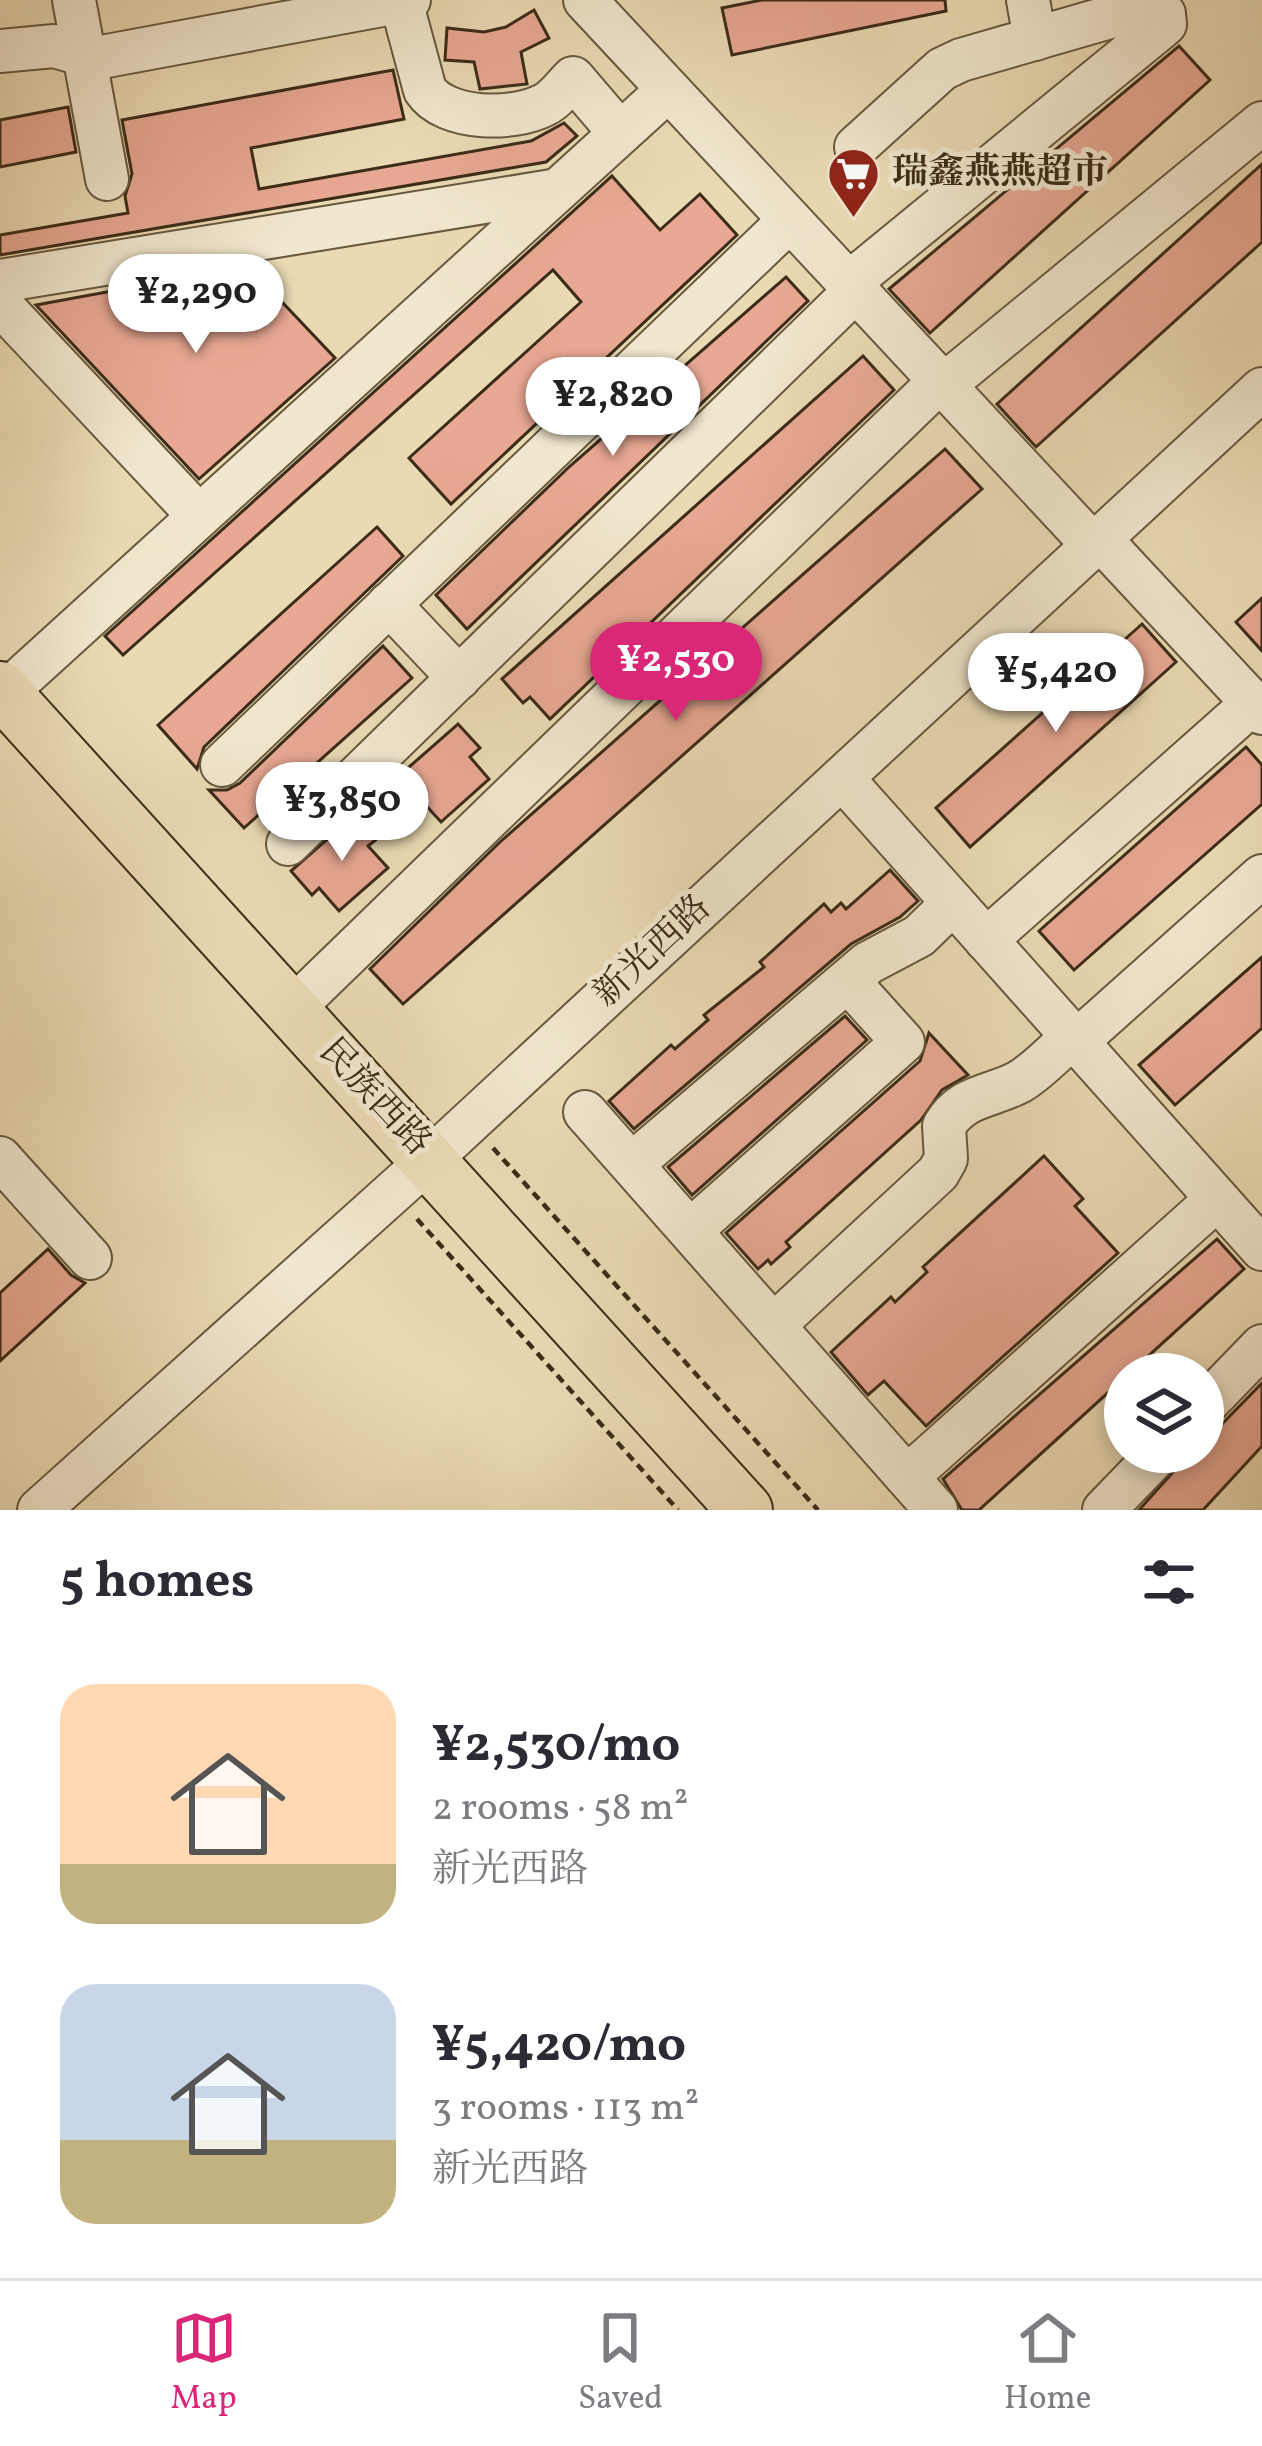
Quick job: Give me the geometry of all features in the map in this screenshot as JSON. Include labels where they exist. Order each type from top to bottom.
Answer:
[{"type":"main road","name":"民族西路","points":[[2,692],[291,1010],[412,1176],[745,1510]]},
{"type":"street","points":[[74,0],[107,179]]},
{"type":"street","points":[[584,0],[942,383],[1258,708],[986,940]]},
{"type":"street","points":[[0,51],[54,46],[87,57],[405,1],[425,90],[433,100],[470,117],[536,108],[573,78],[620,133]]},
{"type":"street","points":[[288,844],[852,286],[1158,31],[1166,19],[1156,8],[1142,8],[1032,19],[942,69],[856,147]]},
{"type":"street","points":[[2,692],[668,89]]},
{"type":"street","points":[[291,1010],[942,383],[1262,123]]},
{"type":"street","points":[[0,281],[557,190]]},
{"type":"street","points":[[222,764],[790,220]]},
{"type":"street","points":[[0,304],[198,515]]},
{"type":"street","name":"新光西路","points":[[39,1510],[412,1176],[1262,388]]},
{"type":"street","points":[[389,604],[458,677]]},
{"type":"street","points":[[842,778],[1262,1249]]},
{"type":"street","points":[[775,1324],[943,1166],[944,1126],[959,1108],[973,1097],[1028,1076],[1262,876]]},
{"type":"street","points":[[632,1164],[868,963],[919,935],[953,903]]},
{"type":"street","points":[[691,1230],[902,1042],[848,981]]},
{"type":"street","points":[[585,1112],[936,1510]]},
{"type":"street","points":[[8,1183],[90,1258]]},
{"type":"street","points":[[907,1477],[1217,1199]]},
{"type":"street","points":[[1224,1385],[1262,1346]]},
{"type":"street","points":[[1104,1510],[1140,1473]]},
{"type":"path","points":[[470,1122],[818,1510]]},
{"type":"path","points":[[412,1176],[678,1510]]},
{"type":"building","points":[[762,0],[945,0],[946,11],[732,55],[722,8]]},
{"type":"building","points":[[534,10],[549,38],[521,52],[527,84],[480,89],[474,62],[445,60],[447,28],[484,32],[506,27]]},
{"type":"building","points":[[1179,46],[1210,80],[930,333],[889,289]]},
{"type":"building","points":[[393,70],[404,119],[251,148],[259,189],[531,141],[564,123],[577,136],[546,162],[0,255],[0,235],[128,213],[125,196],[132,174],[122,120]]},
{"type":"building","points":[[68,107],[76,152],[0,167],[0,120]]},
{"type":"building","points":[[1262,164],[1262,242],[1036,447],[997,404]]},
{"type":"building","points":[[612,176],[660,230],[700,194],[737,235],[451,504],[409,458],[581,302],[553,270],[123,655],[105,636]]},
{"type":"building","points":[[248,266],[335,358],[199,479],[36,305]]},
{"type":"building","points":[[786,277],[808,301],[467,629],[436,595],[570,466]]},
{"type":"building","points":[[863,356],[894,390],[550,719],[530,697],[523,703],[502,679]]},
{"type":"building","points":[[945,449],[982,489],[403,1004],[370,969],[500,842]]},
{"type":"building","points":[[377,527],[403,556],[204,747],[197,769],[158,725]]},
{"type":"building","points":[[1262,598],[1262,651],[1236,622]]},
{"type":"building","points":[[1142,624],[1176,662],[970,847],[936,808]]},
{"type":"building","points":[[383,646],[412,678],[244,828],[209,790],[227,790],[240,783]]},
{"type":"building","points":[[458,724],[480,748],[470,757],[489,779],[441,822],[421,800],[413,806],[392,782]]},
{"type":"building","points":[[1246,747],[1262,765],[1262,804],[1074,970],[1039,931]]},
{"type":"building","points":[[357,813],[378,838],[368,846],[388,868],[339,911],[319,888],[312,895],[291,871]]},
{"type":"building","points":[[890,870],[918,901],[900,917],[851,944],[634,1129],[609,1101],[671,1045],[675,1049],[708,1020],[704,1015],[764,967],[760,962],[824,904],[831,912],[841,903],[846,909]]},
{"type":"building","points":[[1262,957],[1262,1028],[1175,1105],[1139,1065]]},
{"type":"building","points":[[845,1016],[867,1040],[692,1195],[668,1167]]},
{"type":"building","points":[[929,1033],[968,1075],[942,1090],[921,1120],[786,1242],[790,1247],[758,1269],[726,1233],[920,1061]]},
{"type":"building","points":[[1044,1156],[1083,1199],[1075,1206],[1118,1253],[926,1426],[884,1381],[868,1395],[831,1352],[891,1297],[895,1302],[927,1272],[923,1267]]},
{"type":"building","points":[[1217,1239],[1244,1269],[1152,1353],[1104,1353],[1104,1396],[979,1510],[962,1510],[943,1479]]},
{"type":"building","points":[[48,1249],[85,1283],[0,1361],[0,1293]]},
{"type":"building","points":[[1262,1383],[1262,1446],[1203,1510],[1139,1510],[1172,1473],[1224,1473],[1224,1422]]},
{"type":"place","name":"瑞鑫燕燕超市","points":[[853,220]]}]
